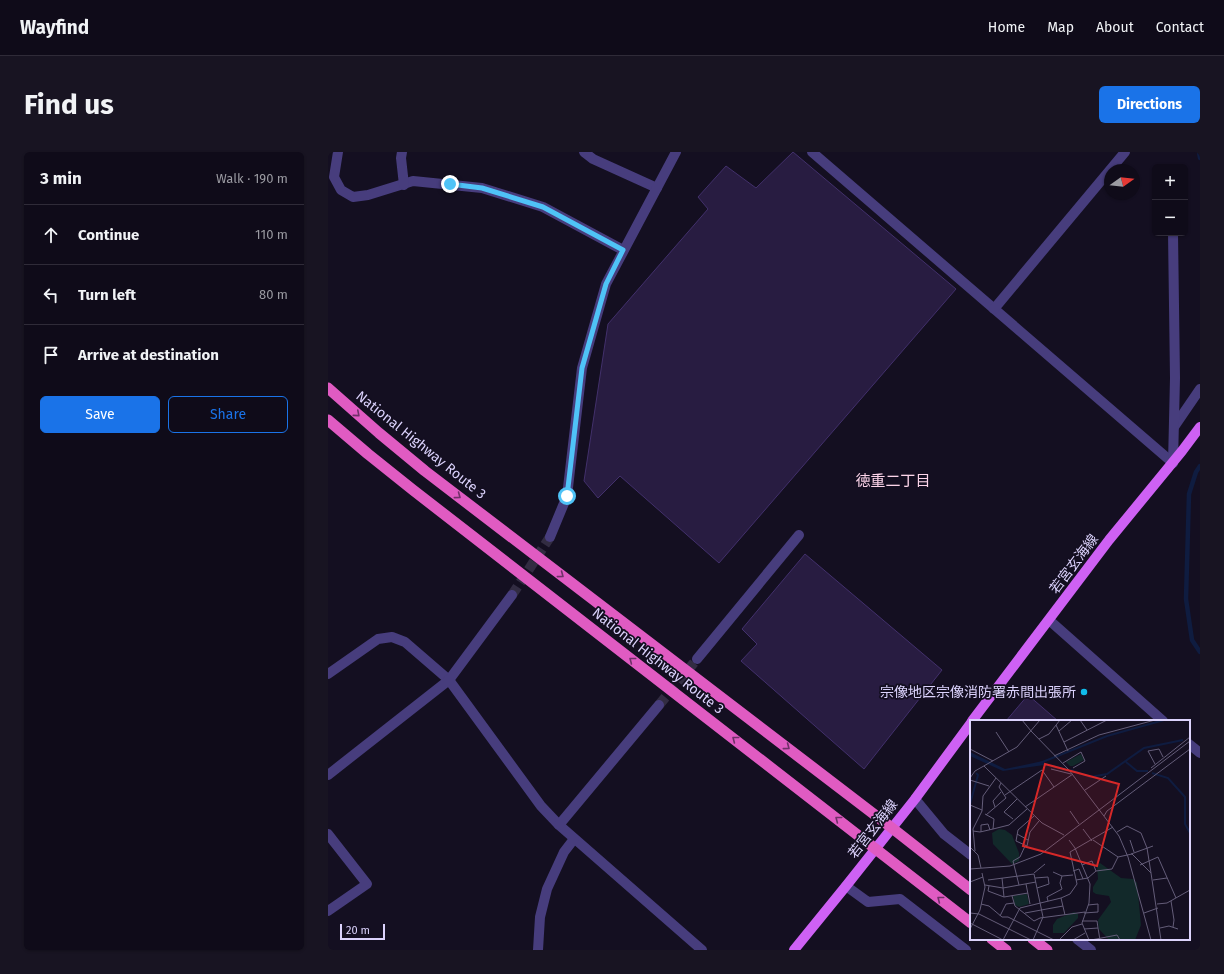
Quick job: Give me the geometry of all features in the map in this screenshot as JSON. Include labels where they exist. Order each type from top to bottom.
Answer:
[{"type":"highway","name":"National Highway Route 3","points":[[328,388],[425,471],[970,889]]},
{"type":"highway","name":"National Highway Route 3","points":[[328,420],[407,485],[970,922]]},
{"type":"highway","points":[[993,940],[1006,950]]},
{"type":"highway","points":[[1034,940],[1047,950]]},
{"type":"main road","name":"若宮玄海線","points":[[974,720],[1110,540],[1173,463],[1200,427]]},
{"type":"main road","name":"若宮玄海線","points":[[794,950],[876,849],[970,725]]},
{"type":"street","points":[[338,152],[331,178],[341,190],[353,197],[368,195],[413,181],[482,188],[543,207],[623,250]]},
{"type":"street","points":[[402,152],[401,158],[404,185]]},
{"type":"street","points":[[584,152],[592,159],[657,188]]},
{"type":"street","points":[[550,537],[567,496],[582,368],[606,284],[676,152]]},
{"type":"street","points":[[812,152],[1173,463]]},
{"type":"street","points":[[994,309],[1125,152]]},
{"type":"street","points":[[1173,236],[1175,378],[1173,463]]},
{"type":"street","points":[[1174,427],[1200,389]]},
{"type":"street","points":[[697,659],[799,535]]},
{"type":"street","points":[[328,775],[449,680],[512,595]]},
{"type":"street","points":[[1049,620],[1162,720]]},
{"type":"street","points":[[328,674],[378,639],[392,637],[405,642],[449,680],[541,806],[559,825],[702,950]]},
{"type":"street","points":[[559,825],[659,705]]},
{"type":"street","points":[[1190,745],[1200,753]]},
{"type":"street","points":[[915,798],[944,834],[970,854]]},
{"type":"street","points":[[328,834],[367,884],[328,910]]},
{"type":"street","points":[[538,950],[540,917],[547,889],[564,852],[574,839]]},
{"type":"street","points":[[846,886],[868,902],[900,899],[966,950]]},
{"type":"street","points":[[1078,940],[1091,950]]},
{"type":"building","points":[[793,152],[956,289],[719,563],[620,476],[598,498],[584,481],[608,324],[708,209],[698,197],[726,166],[756,188]]},
{"type":"building","points":[[805,554],[942,670],[864,769],[741,661],[757,644],[742,629]]},
{"type":"building","points":[[1028,695],[1057,720],[1007,720]]},
{"type":"waterway","points":[[1199,152],[1200,158]]},
{"type":"waterway","points":[[1200,466],[1196,472],[1189,494],[1186,599],[1192,640],[1200,652]]},
{"type":"tunnel","points":[[512,595],[550,537]]},
{"type":"tunnel","points":[[659,705],[697,659]]},
{"type":"place","name":"宗像地区宗像消防署赤間出張所","points":[[1084,692]]},
{"type":"district","name":"徳重二丁目","points":[[893,481]]},
{"type":"route","points":[[450,184],[482,188],[543,207],[623,250],[606,284],[582,368],[567,496]]}]
